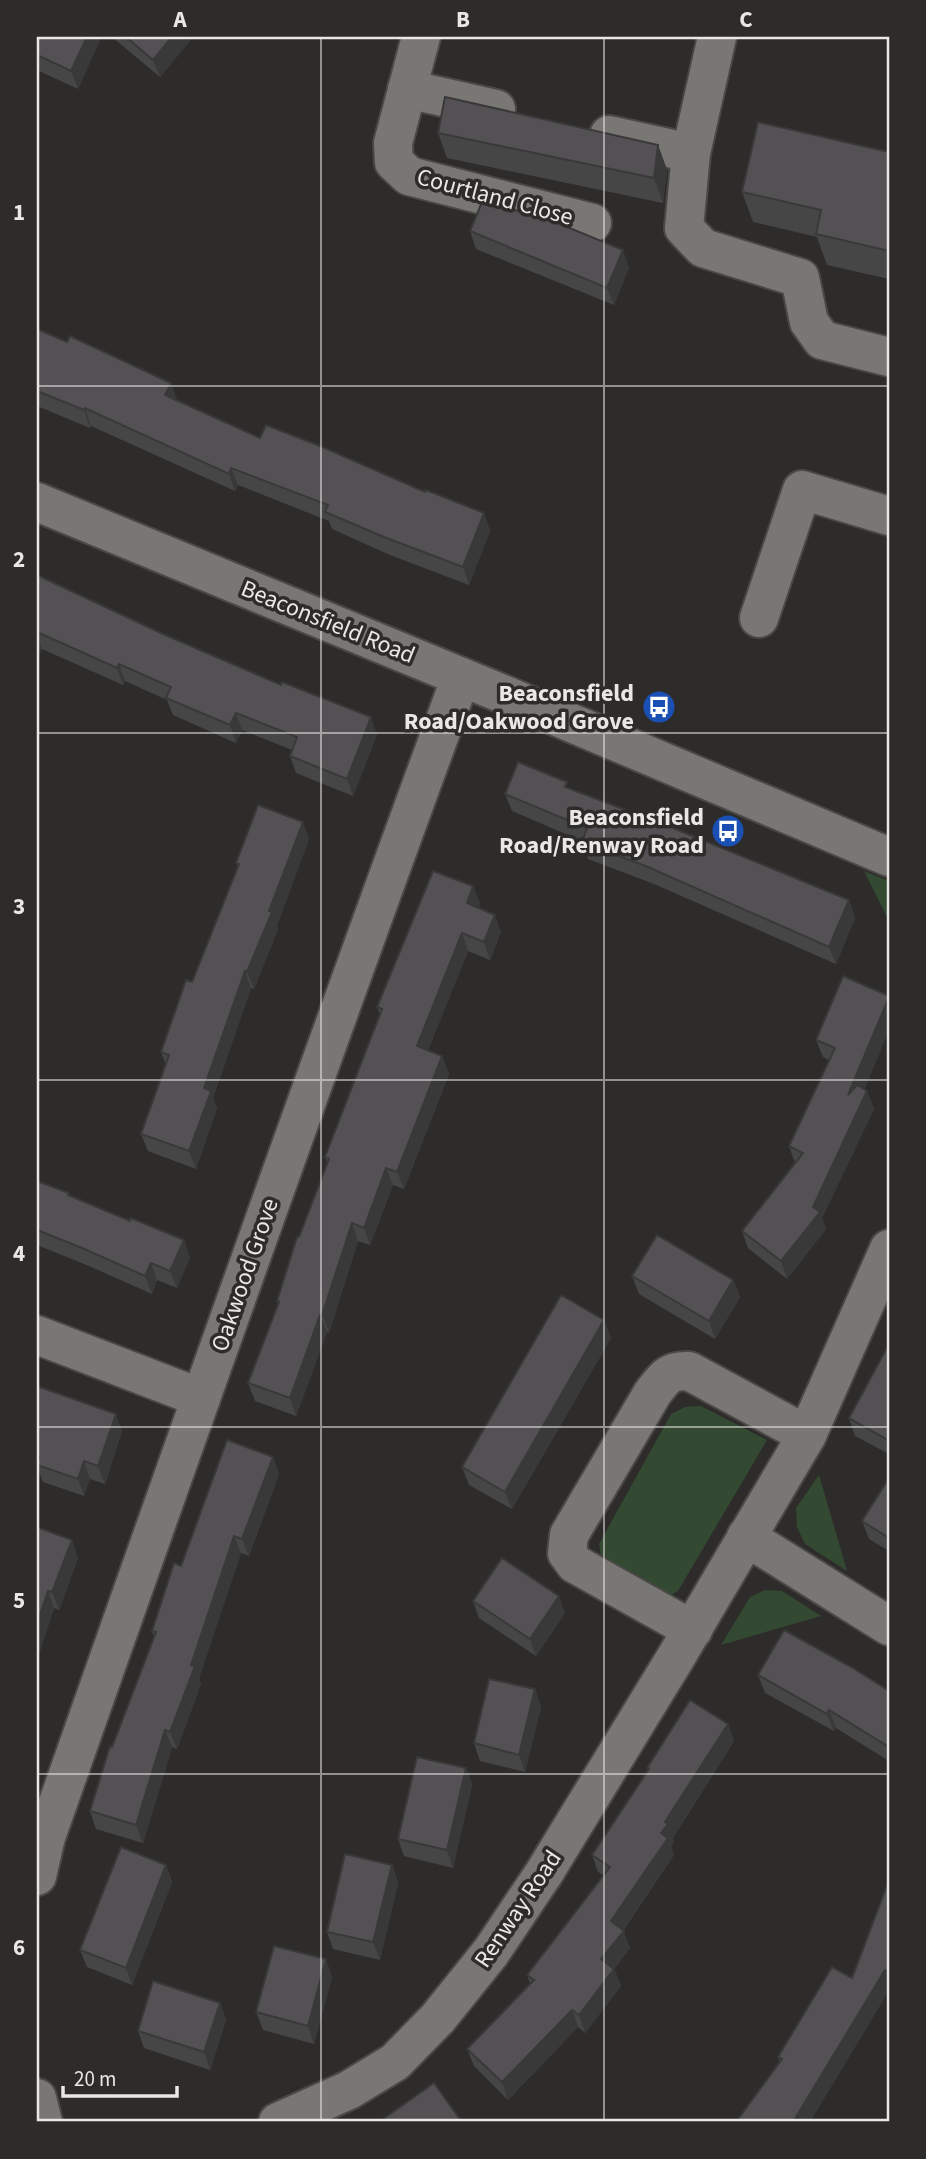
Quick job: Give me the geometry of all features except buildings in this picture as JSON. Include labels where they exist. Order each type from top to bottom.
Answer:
[{"type":"street","name":"Courtland Close","points":[[421,37],[393,143],[394,162],[409,176],[592,223]]},
{"type":"street","points":[[717,37],[691,153],[684,228],[703,248],[800,278],[809,322],[822,340],[889,357]]},
{"type":"street","points":[[407,89],[529,117]]},
{"type":"street","points":[[569,126],[691,153]]},
{"type":"street","points":[[759,618],[802,490],[889,516]]},
{"type":"street","name":"Beaconsfield Road","points":[[37,502],[889,857]]},
{"type":"street","name":"Oakwood Grove","points":[[37,1876],[46,1837],[201,1398],[335,1020],[461,677]]},
{"type":"street","name":"Renway Road","points":[[278,2122],[349,2090],[395,2062],[438,2018],[491,1952],[544,1873],[693,1630],[807,1434],[889,1249]]},
{"type":"street","points":[[37,1335],[201,1398]]},
{"type":"street","points":[[693,1630],[575,1564],[567,1553],[569,1535],[653,1394],[665,1377],[676,1370],[689,1371],[807,1434]]},
{"type":"street","points":[[746,1537],[889,1626]]},
{"type":"street","points":[[37,2098],[43,2122]]},
{"type":"green space","points":[[864,871],[889,881],[889,921]]},
{"type":"green space","points":[[701,1406],[767,1440],[678,1591],[669,1596],[606,1563],[599,1544],[671,1414],[685,1407]]},
{"type":"green space","points":[[819,1475],[847,1571],[805,1544],[797,1527],[796,1508]]},
{"type":"green space","points":[[765,1590],[782,1591],[821,1616],[721,1645],[750,1597]]},
{"type":"place","name":"Beaconsfield Road/Oakwood Grove","points":[[659,707]]},
{"type":"place","name":"Beaconsfield Road/Renway Road","points":[[728,831]]}]
